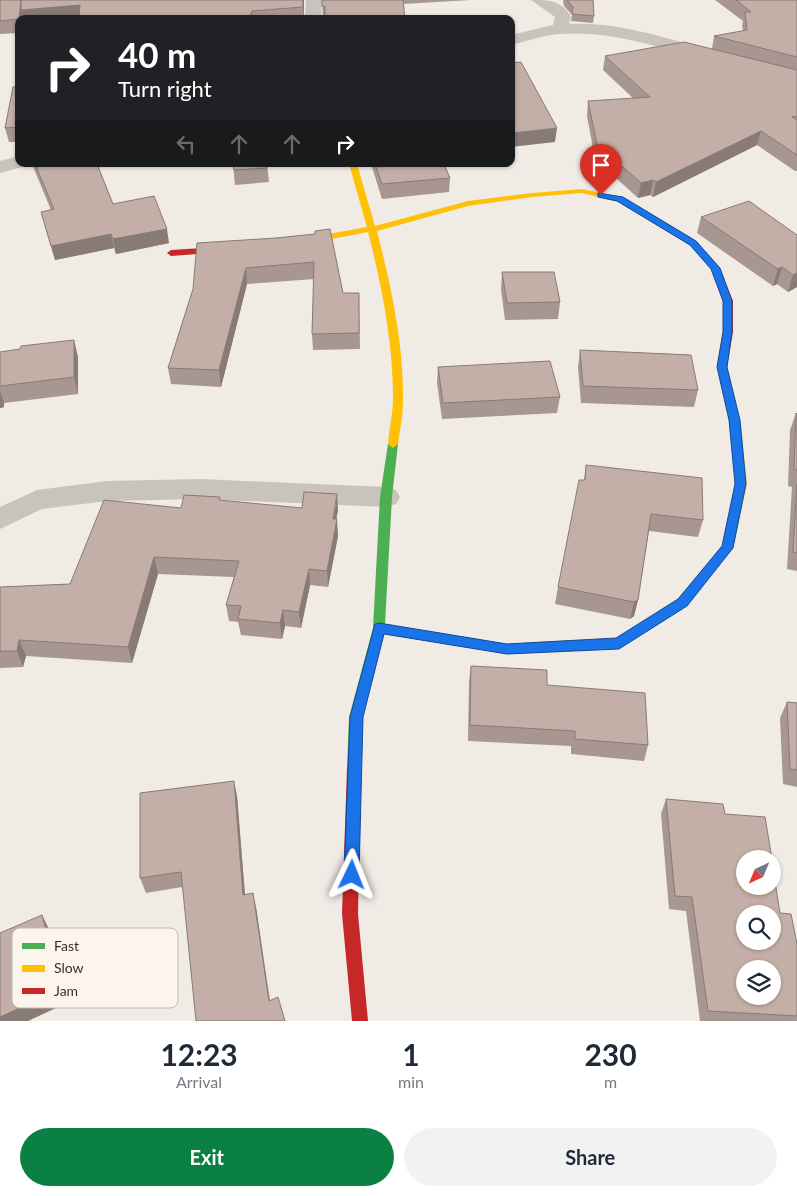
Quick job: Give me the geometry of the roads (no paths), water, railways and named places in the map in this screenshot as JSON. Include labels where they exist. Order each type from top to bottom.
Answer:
[{"type":"street","points":[[313,15],[314,0]]},
{"type":"street","points":[[539,0],[552,6],[563,16],[560,28]]},
{"type":"street","points":[[515,39],[560,28],[592,29],[652,40],[722,59]]},
{"type":"street","points":[[0,167],[15,163]]},
{"type":"street","points":[[354,167],[374,229],[390,306],[398,400],[386,497],[379,628],[356,717],[350,914],[360,1021]]},
{"type":"street","points":[[287,245],[374,229],[468,204],[532,195],[582,191],[620,199],[693,243],[716,268],[728,301],[728,332],[722,367],[735,420],[741,484],[727,548],[682,603],[619,643],[507,649],[379,628]]},
{"type":"street","points":[[172,253],[248,248]]},
{"type":"street","points":[[0,519],[37,500],[107,491],[201,489],[386,497]]}]
